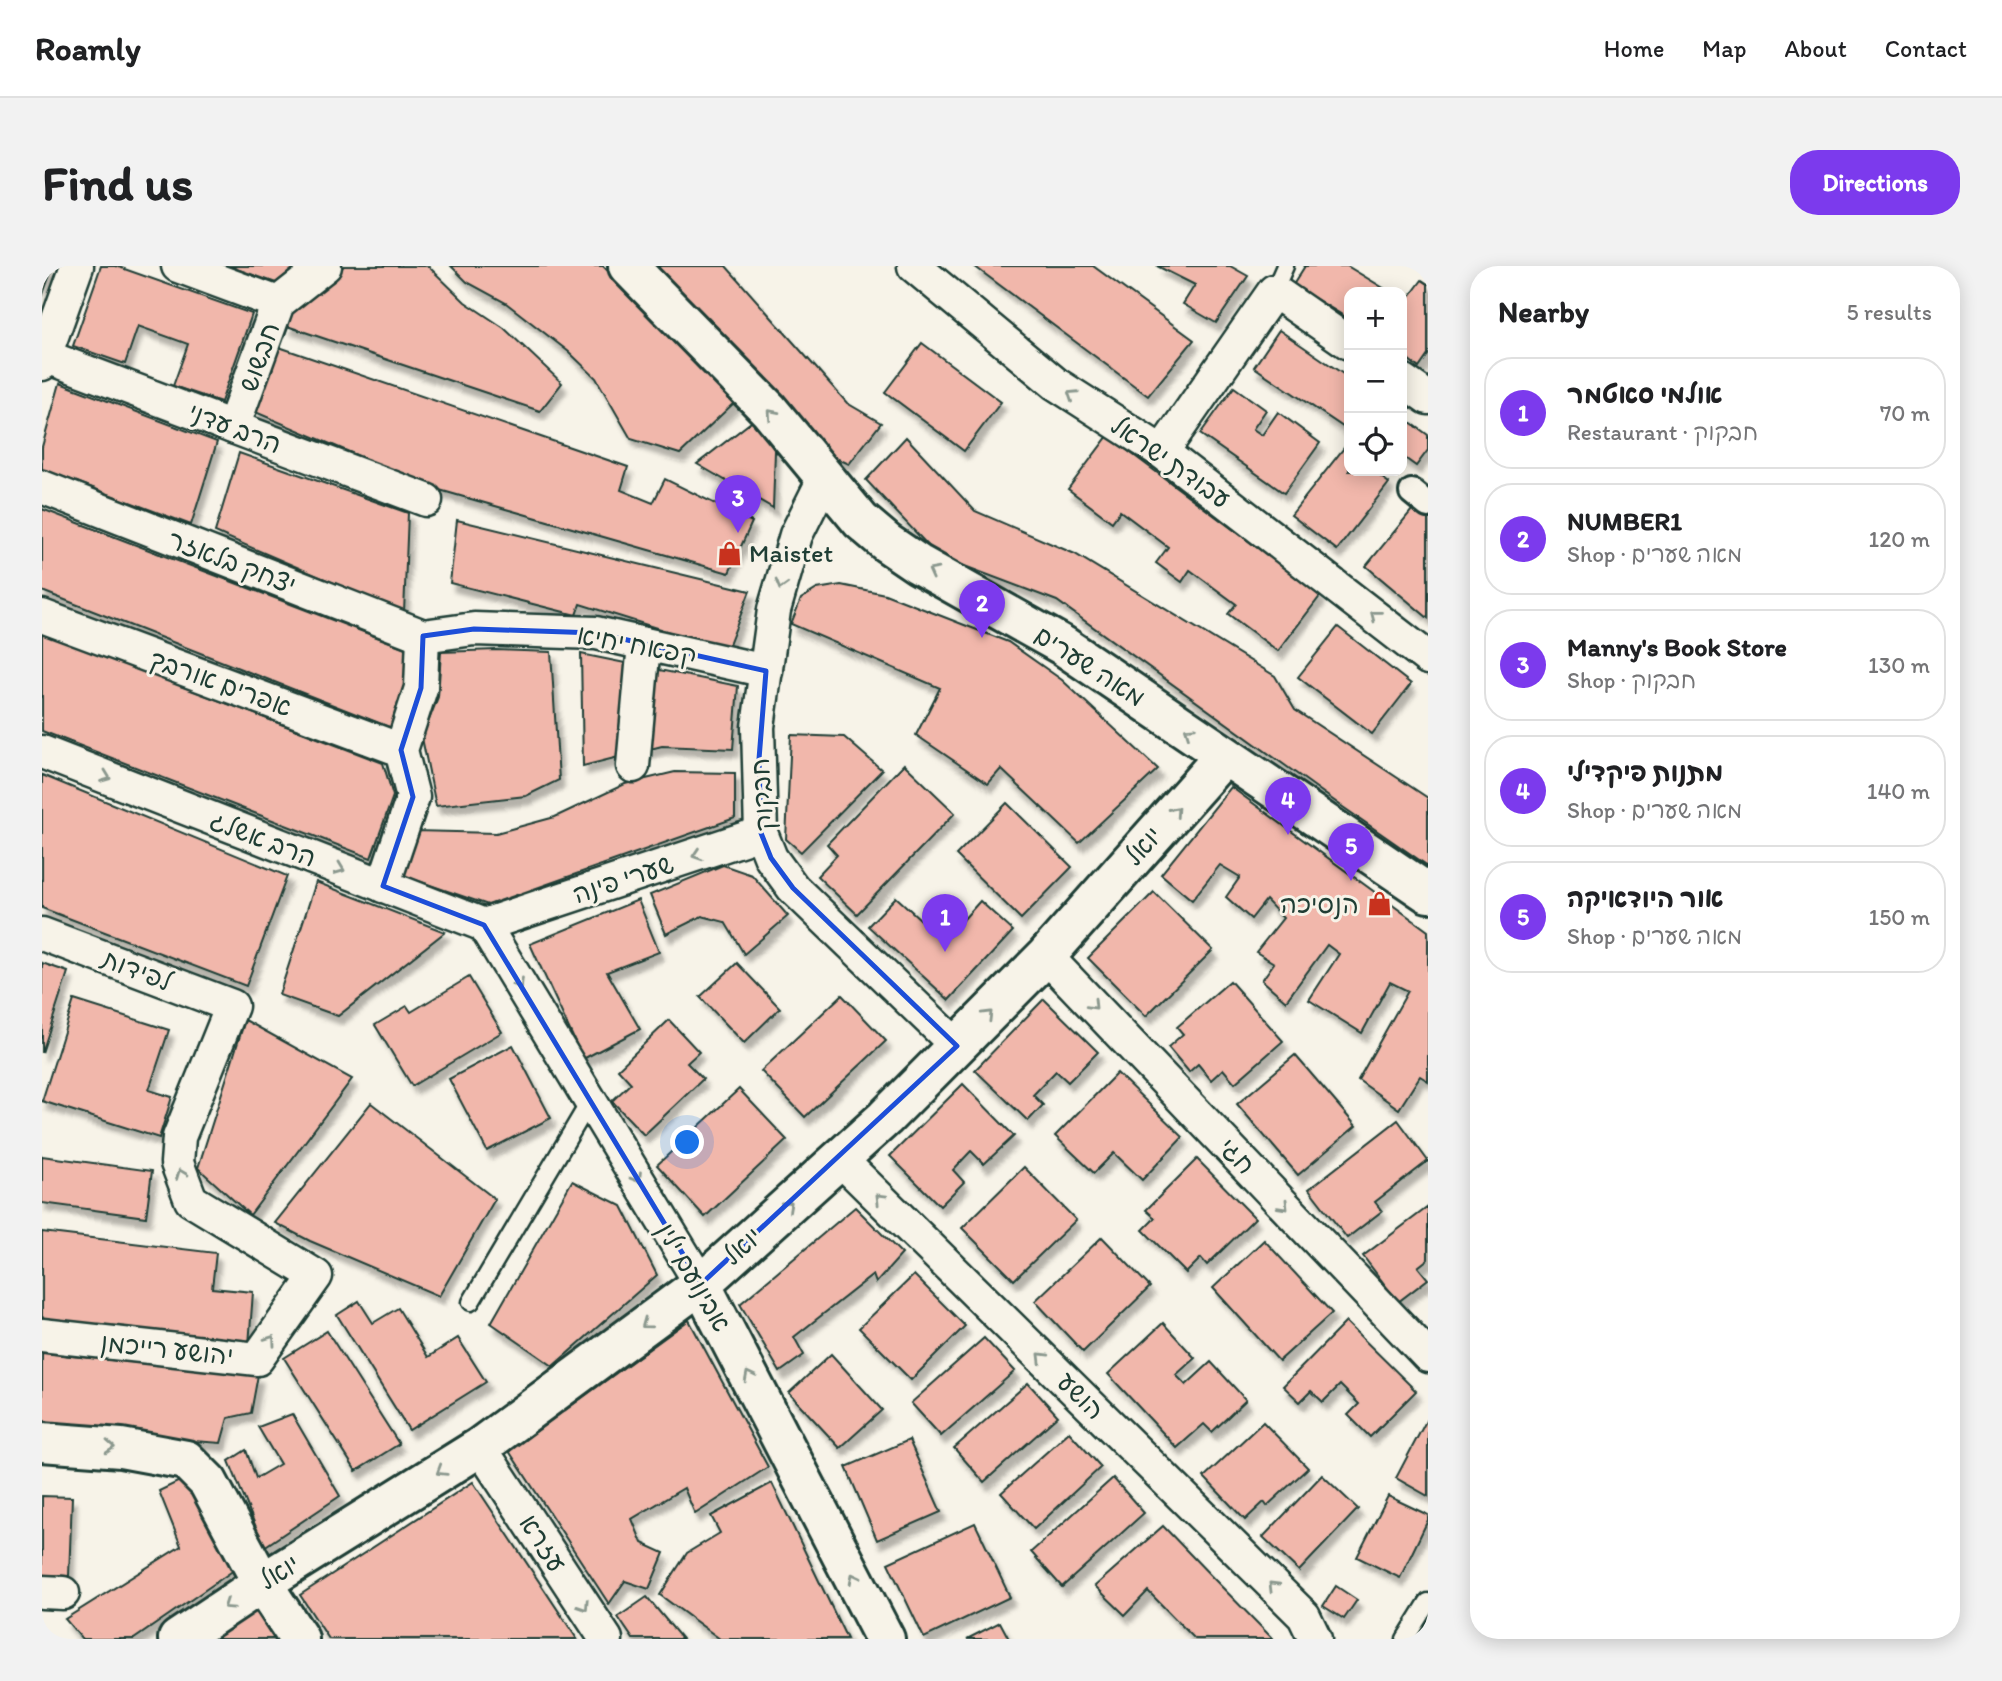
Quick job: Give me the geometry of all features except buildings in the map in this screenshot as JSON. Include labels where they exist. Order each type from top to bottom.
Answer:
[{"type":"street","points":[[43,358],[76,266]]},
{"type":"street","points":[[178,266],[278,303]]},
{"type":"street","name":"חבשוש","points":[[233,427],[278,303],[326,266]]},
{"type":"street","name":"מאה שערים","points":[[628,266],[769,410],[861,521],[887,543],[918,564],[1062,645],[1428,893]]},
{"type":"street","name":"עבודת ישראל","points":[[914,266],[1056,384],[1162,453],[1428,658]]},
{"type":"street","points":[[1162,453],[1280,279],[1344,338]]},
{"type":"street","name":"הרב עדני","points":[[43,358],[426,500]]},
{"type":"street","points":[[1407,383],[1428,398]]},
{"type":"street","name":"חבקוק","points":[[825,477],[796,535],[774,610],[758,727],[761,833],[771,858],[793,888],[957,1046]]},
{"type":"street","name":"יצחק בלאזר","points":[[42,488],[423,636]]},
{"type":"street","name":"אפרים אורבך","points":[[42,616],[401,750]]},
{"type":"street","name":"קפאח יחיא","points":[[423,636],[474,629],[596,634],[766,671]]},
{"type":"street","points":[[383,886],[413,797],[401,750],[421,688],[423,636]]},
{"type":"street","points":[[633,766],[644,644]]},
{"type":"street","name":"הרב אשלג","points":[[42,752],[484,925]]},
{"type":"street","name":"יואל","points":[[178,1639],[262,1583],[480,1447],[701,1284],[885,1118],[1046,956],[1224,755]]},
{"type":"street","name":"שערי פינה","points":[[484,925],[761,833]]},
{"type":"street","name":"אבינועם ילין","points":[[484,925],[701,1284],[885,1639]]},
{"type":"street","name":"לפידות","points":[[42,934],[232,1006]]},
{"type":"street","name":"חגי","points":[[1046,956],[1428,1356]]},
{"type":"street","name":"יהושע רייכמן","points":[[42,1335],[257,1359],[316,1276],[191,1200],[177,1163],[179,1137],[232,1006]]},
{"type":"street","name":"הושע","points":[[840,1159],[1304,1616],[1315,1639]]},
{"type":"street","points":[[42,1443],[121,1448],[186,1460],[208,1482],[262,1583],[299,1639]]},
{"type":"street","name":"עזרא","points":[[480,1447],[606,1639]]},
{"type":"lane","points":[[471,1302],[590,1101]]},
{"type":"lane","points":[[1405,1639],[1428,1602]]},
{"type":"highlighted area","points":[[474,629],[596,633],[766,671],[759,759],[761,833],[771,858],[793,888],[957,1046],[701,1284],[484,925],[383,886],[413,797],[401,750],[421,688],[423,636]]},
{"type":"place","name":"Manny's Book Store","points":[[738,533]]},
{"type":"place","name":"Maistet","points":[[729,553]]},
{"type":"place","name":"NUMBER1","points":[[982,638]]},
{"type":"place","name":"מתנות פיקדילי","points":[[1288,835]]},
{"type":"place","name":"אור היודאיקה","points":[[1351,881]]},
{"type":"place","name":"הנסיכה","points":[[1379,904]]},
{"type":"place","name":"אולמי סאטמר","points":[[945,952]]}]
